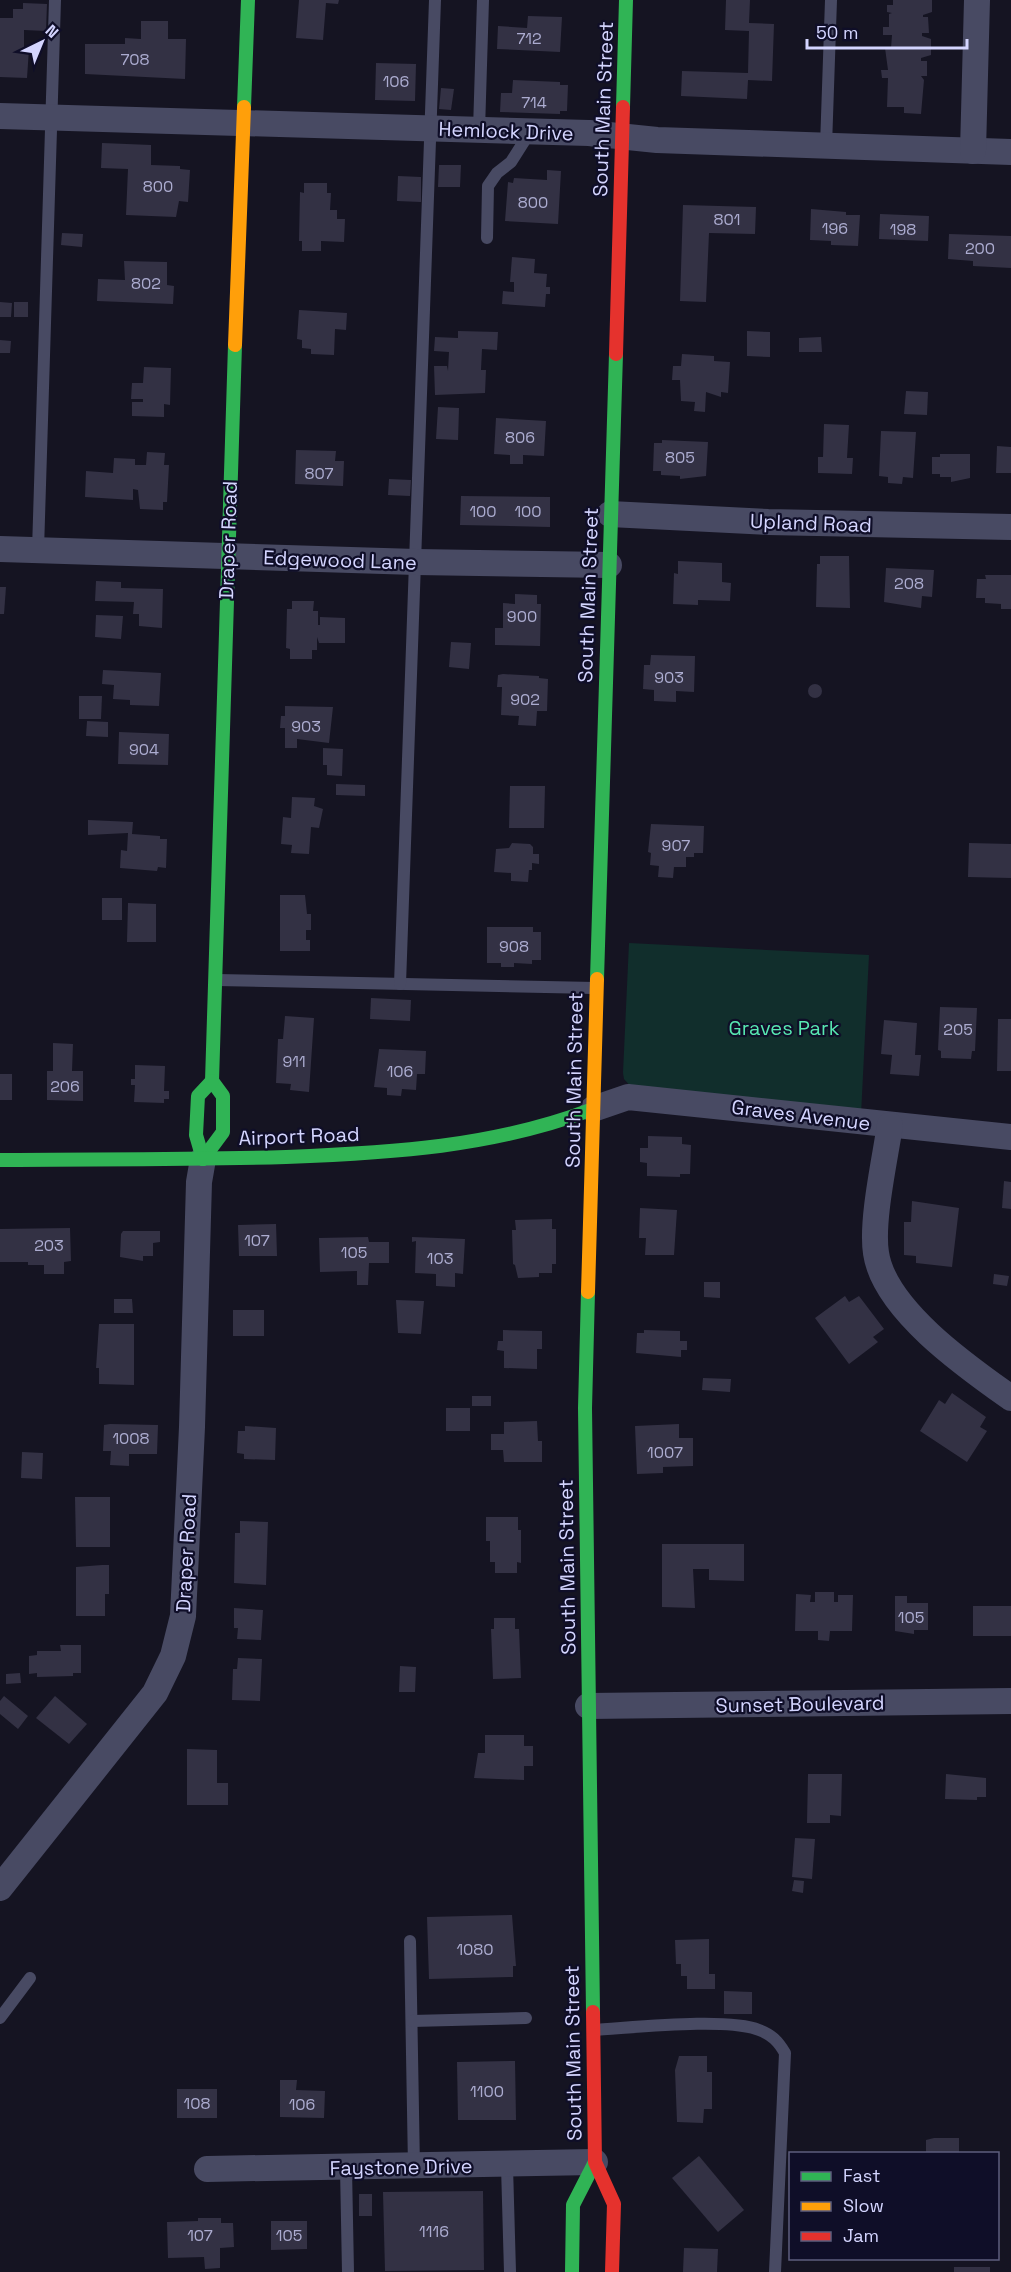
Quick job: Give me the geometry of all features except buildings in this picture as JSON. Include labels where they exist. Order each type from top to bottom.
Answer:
[{"type":"main road","name":"Draper Road","points":[[203,1159],[222,1132],[223,1096],[212,1081],[227,556],[248,0]]},
{"type":"main road","name":"South Main Street","points":[[612,2272],[614,2204],[595,2162],[585,1407],[626,0]]},
{"type":"main road","name":"Draper Road","points":[[203,1159],[196,1135],[198,1096],[212,1081]]},
{"type":"main road","name":"Airport Road","points":[[0,1160],[203,1159],[408,1152],[548,1128],[593,1109]]},
{"type":"main road","name":"South Main Street","points":[[572,2272],[573,2205],[595,2162]]},
{"type":"street","points":[[973,151],[977,0]]},
{"type":"street","name":"Hemlock Drive","points":[[0,116],[479,130],[1011,152]]},
{"type":"street","name":"Upland Road","points":[[610,514],[768,522],[1011,527]]},
{"type":"street","name":"Edgewood Lane","points":[[0,549],[416,562],[609,565]]},
{"type":"street","name":"Graves Avenue","points":[[593,1109],[628,1097],[1011,1137]]},
{"type":"street","points":[[890,1125],[875,1241],[884,1280],[891,1292],[930,1332],[955,1355],[1011,1398]]},
{"type":"street","name":"Draper Road","points":[[0,1888],[155,1693],[172,1656],[180,1629],[187,1562],[200,1182],[203,1159]]},
{"type":"street","name":"Sunset Boulevard","points":[[588,1706],[1011,1701]]},
{"type":"street","name":"Faystone Drive","points":[[207,2169],[507,2166],[595,2162]]},
{"type":"lane","points":[[38,550],[55,0]]},
{"type":"lane","points":[[400,984],[435,0]]},
{"type":"lane","points":[[479,130],[483,0]]},
{"type":"lane","points":[[826,146],[831,0]]},
{"type":"lane","points":[[487,238],[488,186],[497,173],[511,162],[530,132]]},
{"type":"lane","points":[[215,980],[596,988]]},
{"type":"lane","points":[[410,1941],[414,2167]]},
{"type":"lane","points":[[1,2016],[30,1977]]},
{"type":"lane","points":[[412,2021],[526,2018]]},
{"type":"lane","points":[[592,2030],[728,2024],[757,2029],[778,2040],[785,2054],[775,2272]]},
{"type":"lane","points":[[507,2166],[510,2272]]},
{"type":"lane","points":[[346,2168],[348,2272]]},
{"type":"green space","name":"Graves Park","points":[[629,943],[869,955],[861,1115],[632,1088],[624,1079],[623,1073]]},
{"type":"traffic: fast","points":[[244,107],[248,0]]},
{"type":"traffic: fast","points":[[623,107],[626,0]]},
{"type":"traffic: fast","points":[[203,1159],[223,1132],[223,1096],[212,1081],[235,345]]},
{"type":"traffic: fast","points":[[597,979],[616,354]]},
{"type":"traffic: fast","points":[[203,1159],[196,1135],[198,1096],[212,1081]]},
{"type":"traffic: fast","points":[[0,1160],[250,1158],[403,1150],[480,1140],[518,1132],[593,1109]]},
{"type":"traffic: fast","points":[[588,1292],[585,1408],[593,2012]]},
{"type":"traffic: fast","points":[[572,2272],[573,2205],[595,2162]]},
{"type":"traffic: slow","points":[[235,345],[244,107]]},
{"type":"traffic: slow","points":[[588,1292],[597,979]]},
{"type":"traffic: jam","points":[[616,354],[623,107]]},
{"type":"traffic: jam","points":[[593,2012],[595,2162],[614,2204],[612,2272]]}]
